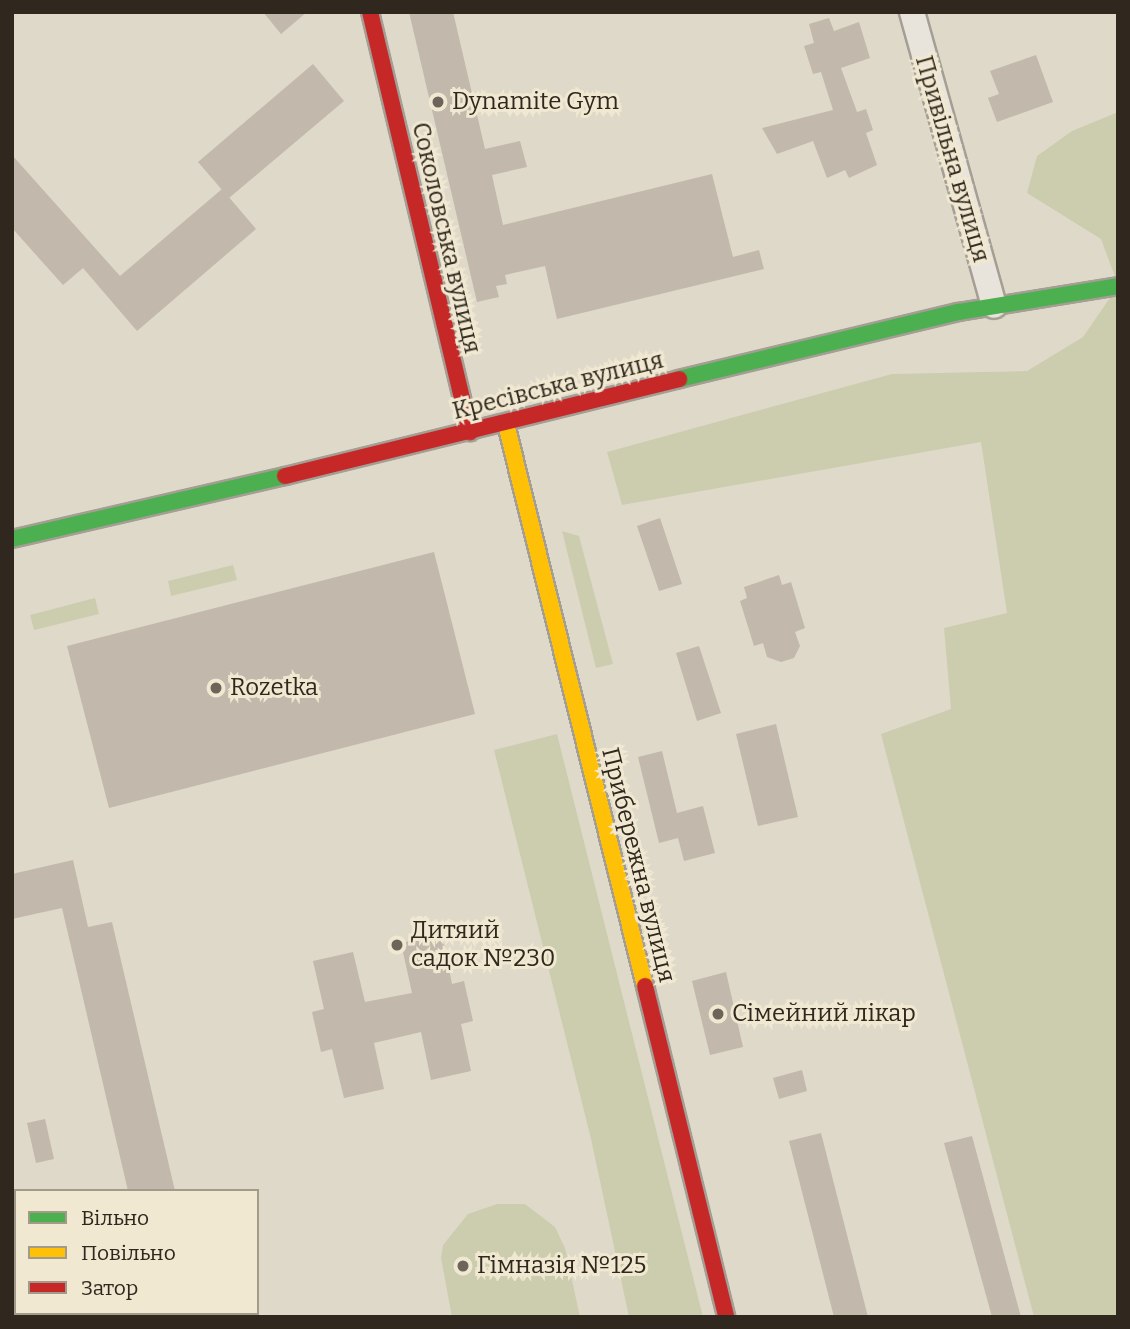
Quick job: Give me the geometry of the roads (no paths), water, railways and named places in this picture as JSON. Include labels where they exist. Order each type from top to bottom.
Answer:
[{"type":"street","name":"Соколовська вулиця","points":[[370,12],[470,432]]},
{"type":"street","name":"Привільна вулиця","points":[[912,12],[994,306]]},
{"type":"street","name":"Кресівська вулиця","points":[[12,539],[506,424],[797,348],[994,306],[1118,286]]},
{"type":"street","name":"Прибережна вулиця","points":[[506,424],[726,1317]]},
{"type":"place","name":"Dynamite Gym","points":[[438,102]]},
{"type":"place","name":"Rozetka","points":[[216,688]]},
{"type":"place","name":"Дитяий садок №230","points":[[397,945]]},
{"type":"place","name":"Сімейний лікар","points":[[718,1014]]},
{"type":"place","name":"Гімназія №125","points":[[463,1266]]}]
